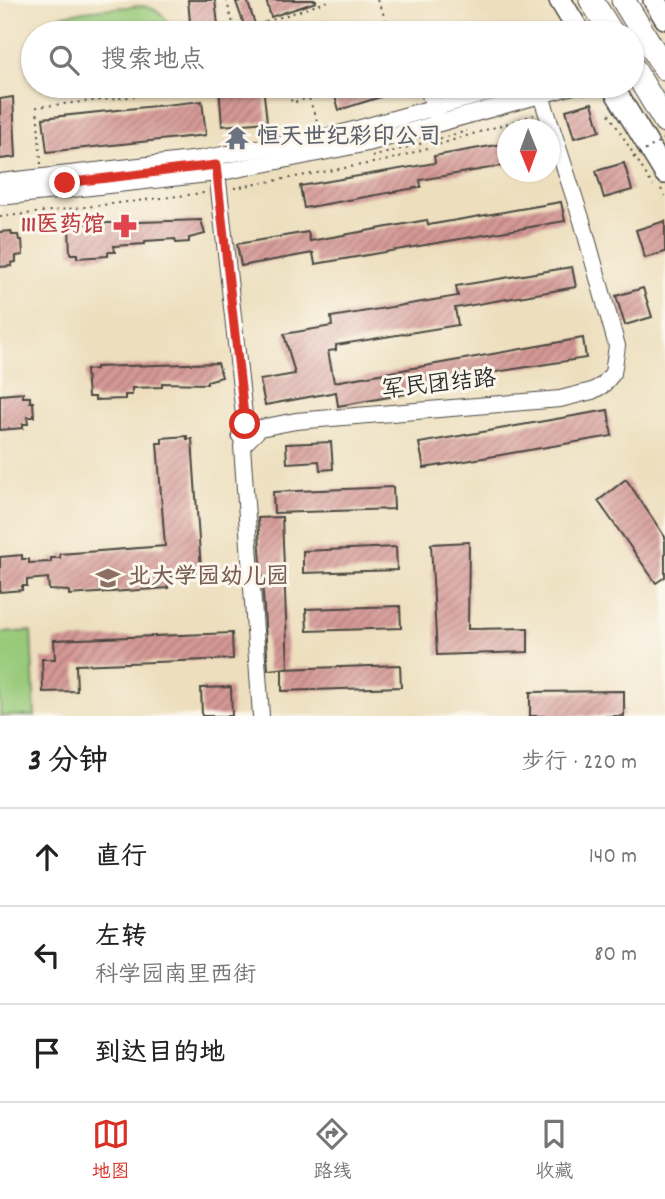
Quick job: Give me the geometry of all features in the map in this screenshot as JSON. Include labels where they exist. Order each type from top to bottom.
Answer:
[{"type":"highway","points":[[591,0],[604,21]]},
{"type":"highway","points":[[623,0],[636,21]]},
{"type":"highway","points":[[644,34],[665,69]]},
{"type":"highway","points":[[644,86],[665,121]]},
{"type":"main road","points":[[559,0],[572,21]]},
{"type":"main road","points":[[654,0],[665,18]]},
{"type":"main road","points":[[612,98],[657,178]]},
{"type":"street","points":[[430,98],[437,116]]},
{"type":"street","points":[[437,116],[482,98]]},
{"type":"street","points":[[0,197],[216,165],[361,137],[503,98]]},
{"type":"street","name":"军民团结路","points":[[261,716],[242,446],[260,428],[296,421],[560,399],[592,391],[603,385],[613,373],[617,346],[582,221],[542,98]]},
{"type":"street","points":[[216,165],[245,424],[240,436]]},
{"type":"street","points":[[0,183],[216,165]]},
{"type":"street","points":[[0,190],[216,165]]},
{"type":"path","points":[[227,0],[232,21]]},
{"type":"path","points":[[269,21],[332,0]]},
{"type":"path","points":[[377,0],[387,21]]},
{"type":"path","points":[[41,165],[37,107],[119,98]]},
{"type":"path","points":[[291,98],[292,103],[309,98],[319,128]]},
{"type":"path","points":[[0,217],[147,202],[388,160],[545,112]]},
{"type":"path","points":[[609,118],[633,158],[657,178]]},
{"type":"path","points":[[633,158],[665,138]]},
{"type":"green space","points":[[142,6],[162,14],[167,21],[50,21],[68,14]]},
{"type":"green space","points":[[31,631],[35,716],[0,716],[0,633]]},
{"type":"building","points":[[188,0],[215,0],[218,21],[190,21]]},
{"type":"building","points":[[247,0],[254,21],[243,21],[236,2]]},
{"type":"building","points":[[266,0],[316,0],[316,2],[271,17]]},
{"type":"building","points":[[13,97],[16,157],[0,159],[0,99]]},
{"type":"building","points":[[220,98],[264,98],[267,122],[222,126]]},
{"type":"building","points":[[335,98],[377,98],[339,110]]},
{"type":"building","points":[[202,101],[206,135],[47,152],[43,118]]},
{"type":"building","points":[[592,103],[600,131],[574,138],[566,110]]},
{"type":"building","points":[[497,145],[497,167],[420,180],[421,187],[304,208],[300,186],[435,163],[434,156]]},
{"type":"building","points":[[624,163],[632,190],[604,198],[596,171]]},
{"type":"building","points":[[561,202],[565,221],[315,264],[313,253],[241,266],[237,244],[308,232],[310,241],[427,220],[428,225]]},
{"type":"building","points":[[201,220],[205,234],[189,238],[189,242],[176,243],[175,239],[114,246],[115,252],[108,252],[108,256],[77,258],[77,254],[70,254],[69,227],[79,227],[79,224]]},
{"type":"building","points":[[665,221],[665,252],[645,258],[636,230]]},
{"type":"building","points":[[11,231],[12,235],[18,235],[19,240],[22,240],[23,255],[16,256],[16,262],[11,263],[12,266],[0,267],[0,232]]},
{"type":"building","points":[[572,267],[576,287],[455,308],[458,325],[336,345],[336,350],[328,351],[334,382],[583,338],[586,358],[456,378],[457,385],[338,406],[336,392],[265,405],[260,380],[295,374],[284,334],[332,326],[331,317],[458,296],[456,286]]},
{"type":"building","points":[[643,288],[652,317],[625,325],[616,296]]},
{"type":"building","points":[[218,363],[222,377],[207,381],[207,384],[162,383],[162,387],[132,388],[132,395],[125,395],[125,399],[95,400],[95,397],[88,397],[86,370],[96,367]]},
{"type":"building","points":[[23,393],[23,397],[30,397],[30,402],[33,402],[34,417],[27,417],[28,424],[23,424],[23,428],[0,430],[0,395]]},
{"type":"building","points":[[608,410],[612,436],[424,468],[419,443]]},
{"type":"building","points":[[187,436],[187,439],[192,439],[201,569],[198,572],[167,577],[168,588],[69,595],[69,591],[49,590],[48,578],[27,580],[27,586],[22,586],[22,590],[0,592],[0,557],[22,555],[22,559],[29,559],[29,563],[51,562],[51,558],[60,558],[60,554],[165,546],[157,443],[162,443],[162,438]]},
{"type":"building","points":[[331,442],[333,469],[320,470],[319,461],[287,463],[286,444]]},
{"type":"building","points":[[626,479],[665,537],[665,577],[656,583],[598,501]]},
{"type":"building","points":[[393,487],[394,509],[274,513],[273,492]]},
{"type":"building","points":[[282,517],[288,668],[268,670],[258,518]]},
{"type":"building","points":[[469,542],[468,629],[528,628],[528,652],[437,655],[431,544]]},
{"type":"building","points":[[396,547],[397,570],[303,573],[303,551]]},
{"type":"building","points":[[400,606],[401,628],[307,631],[306,609]]},
{"type":"building","points":[[232,633],[233,659],[76,665],[77,691],[43,692],[42,659],[55,659],[54,640]]},
{"type":"building","points":[[400,665],[401,687],[282,691],[282,669]]},
{"type":"building","points":[[231,687],[232,716],[202,716],[201,688]]},
{"type":"building","points":[[624,691],[624,716],[530,716],[530,692]]},
{"type":"place","name":"恒天世纪彩印公司","points":[[237,138]]},
{"type":"place","name":"111医药馆","points":[[125,226]]},
{"type":"place","name":"北大学园幼儿园","points":[[108,578]]},
{"type":"route","points":[[65,183],[216,165],[245,424]]}]
